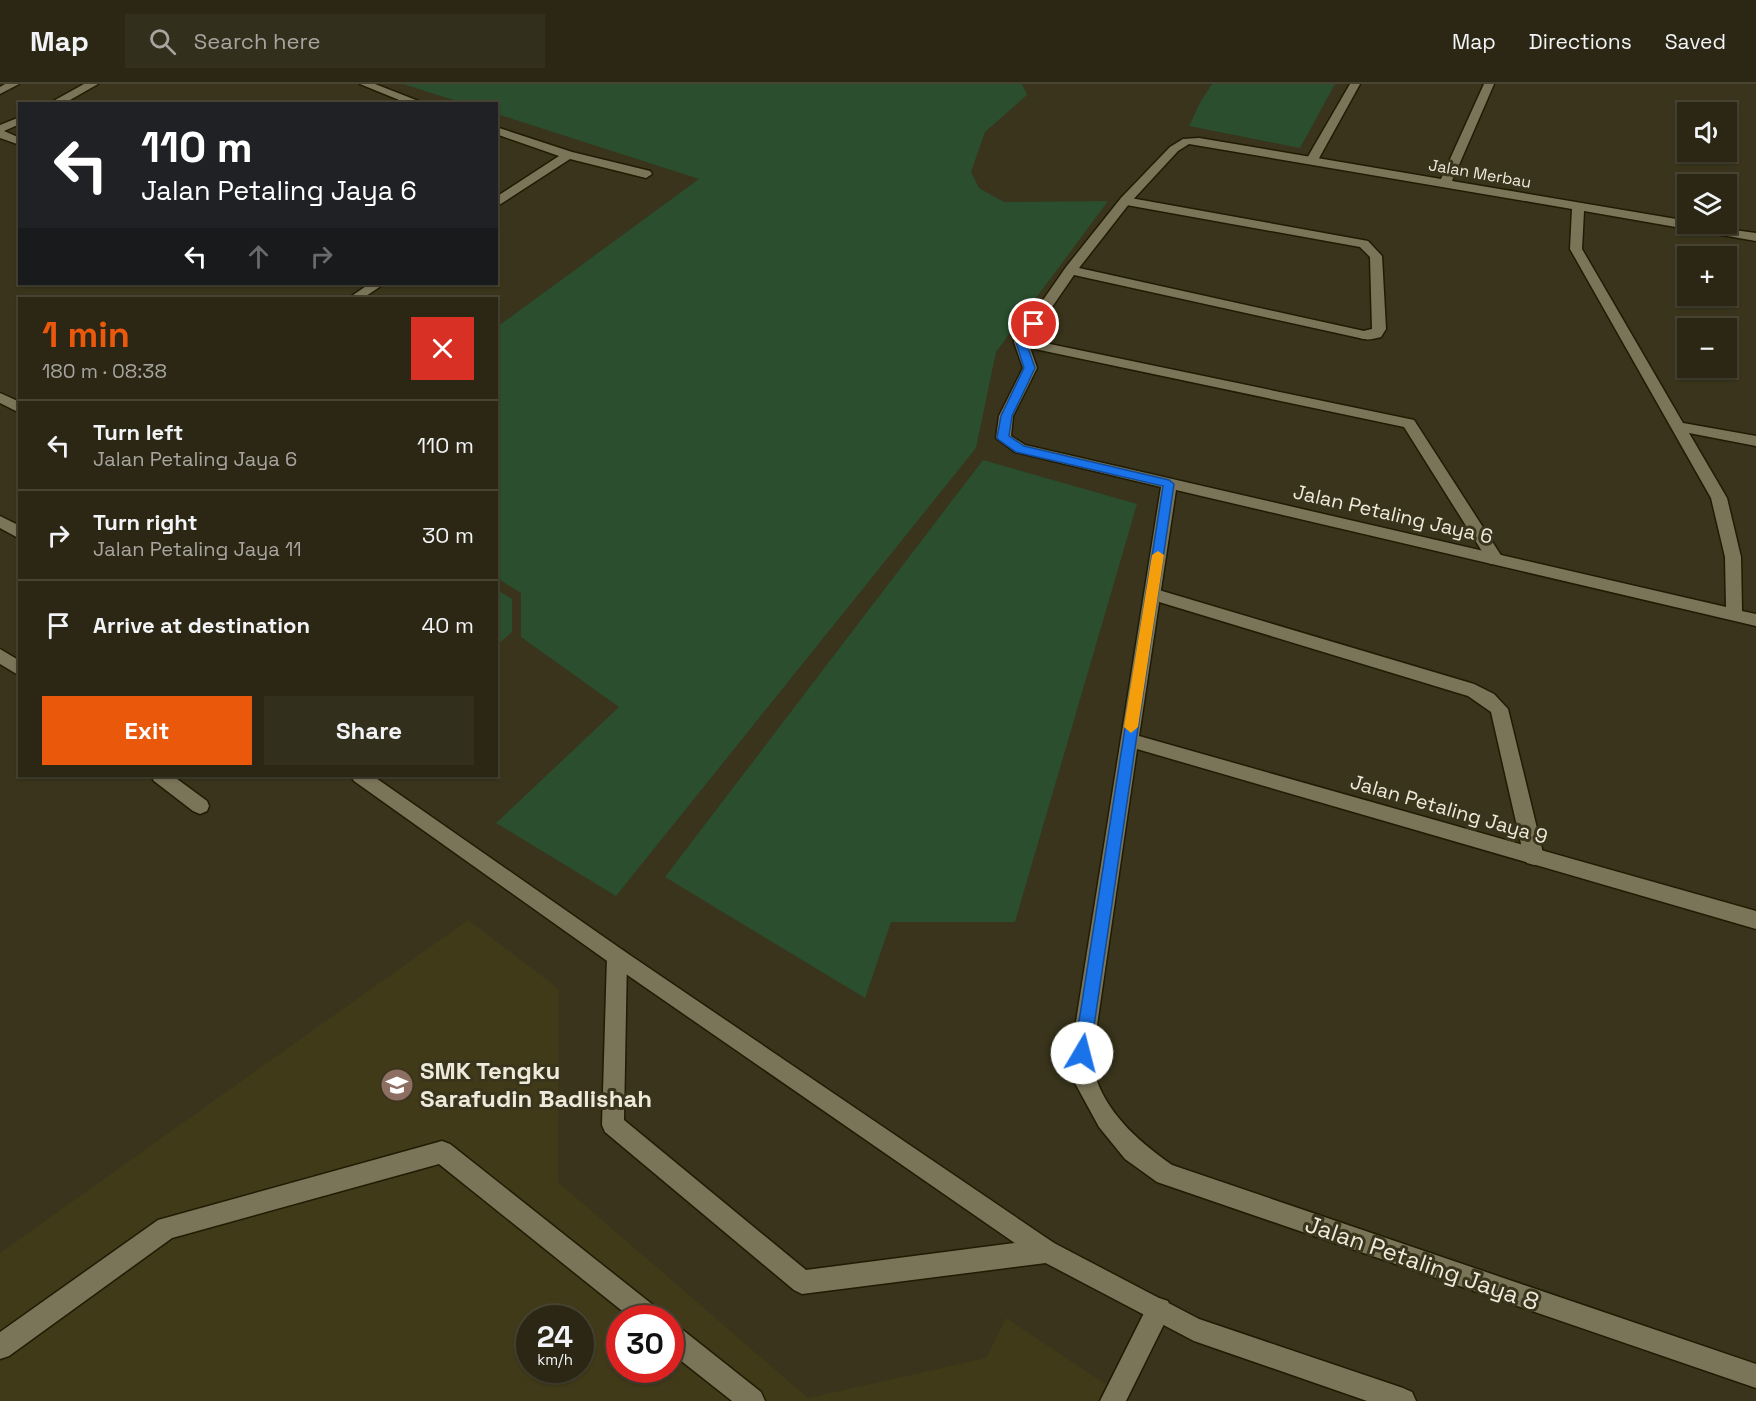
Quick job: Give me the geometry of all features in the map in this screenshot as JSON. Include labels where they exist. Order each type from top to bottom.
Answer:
[{"type":"street","points":[[0,91],[14,84]]},
{"type":"street","points":[[57,102],[93,84]]},
{"type":"street","points":[[365,84],[415,102]]},
{"type":"street","points":[[1312,160],[1355,84]]},
{"type":"street","points":[[1445,183],[1489,84]]},
{"type":"street","points":[[0,129],[18,121]]},
{"type":"street","points":[[498,131],[568,155],[646,174]]},
{"type":"street","points":[[0,134],[18,141]]},
{"type":"street","name":"Jalan Merbau","points":[[1125,201],[1174,149],[1187,141],[1199,141],[1756,237]]},
{"type":"street","points":[[498,202],[568,155]]},
{"type":"street","points":[[1071,270],[1364,335],[1376,334],[1379,329],[1376,256],[1364,244],[1125,201],[1071,270],[1021,342],[1409,423],[1496,560]]},
{"type":"street","points":[[1578,207],[1576,249],[1719,498],[1733,556],[1734,615]]},
{"type":"street","points":[[357,297],[375,285]]},
{"type":"street","name":"Jalan Petaling Jaya 6","points":[[1021,342],[1029,368],[1006,416],[1003,438],[1020,449],[1756,620]]},
{"type":"street","points":[[0,397],[18,408]]},
{"type":"street","points":[[1680,427],[1756,441]]},
{"type":"street","name":"Jalan Petaling Jaya 8","points":[[1169,484],[1082,1053],[1086,1083],[1107,1120],[1133,1151],[1165,1174],[1756,1376]]},
{"type":"street","points":[[0,521],[18,533]]},
{"type":"street","points":[[1152,594],[1474,691],[1488,699],[1499,709],[1534,857]]},
{"type":"street","points":[[0,655],[18,668]]},
{"type":"street","name":"Jalan Petaling Jaya 9","points":[[1129,740],[1756,920]]},
{"type":"street","points":[[161,777],[200,806]]},
{"type":"street","points":[[361,777],[617,957],[1046,1251],[1194,1329],[1403,1401]]},
{"type":"street","points":[[617,957],[613,1125],[802,1282],[1046,1251]]},
{"type":"street","points":[[0,1347],[166,1228],[442,1152],[633,1305]]},
{"type":"street","points":[[1113,1401],[1159,1310]]},
{"type":"street","points":[[684,1347],[752,1401]]},
{"type":"shaded area","name":"SMK Tengku Sarafudin Badlishah","points":[[468,920],[559,989],[558,1182],[808,1398],[986,1358],[1006,1318],[1131,1401],[0,1401],[0,1253]]},
{"type":"green space","points":[[403,84],[1022,84],[1027,95],[985,132],[971,172],[979,188],[1004,202],[1108,201],[996,352],[976,448],[616,896],[496,823],[619,707],[521,637],[521,593],[498,579],[498,326],[699,179],[498,114],[498,102],[460,102]]},
{"type":"green space","points":[[1212,84],[1335,84],[1300,148],[1189,126]]},
{"type":"green space","points":[[983,460],[1137,504],[1015,922],[891,922],[865,998],[665,877]]},
{"type":"green space","points":[[498,591],[512,599],[512,632],[498,644]]},
{"type":"slow traffic","points":[[1131,727],[1158,555]]},
{"type":"place","name":"SMK Tengku Sarafudin Badlishah","points":[[397,1085]]},
{"type":"route","points":[[1034,324],[1021,342],[1029,368],[1006,416],[1003,438],[1020,449],[1169,484],[1082,1053]]}]
